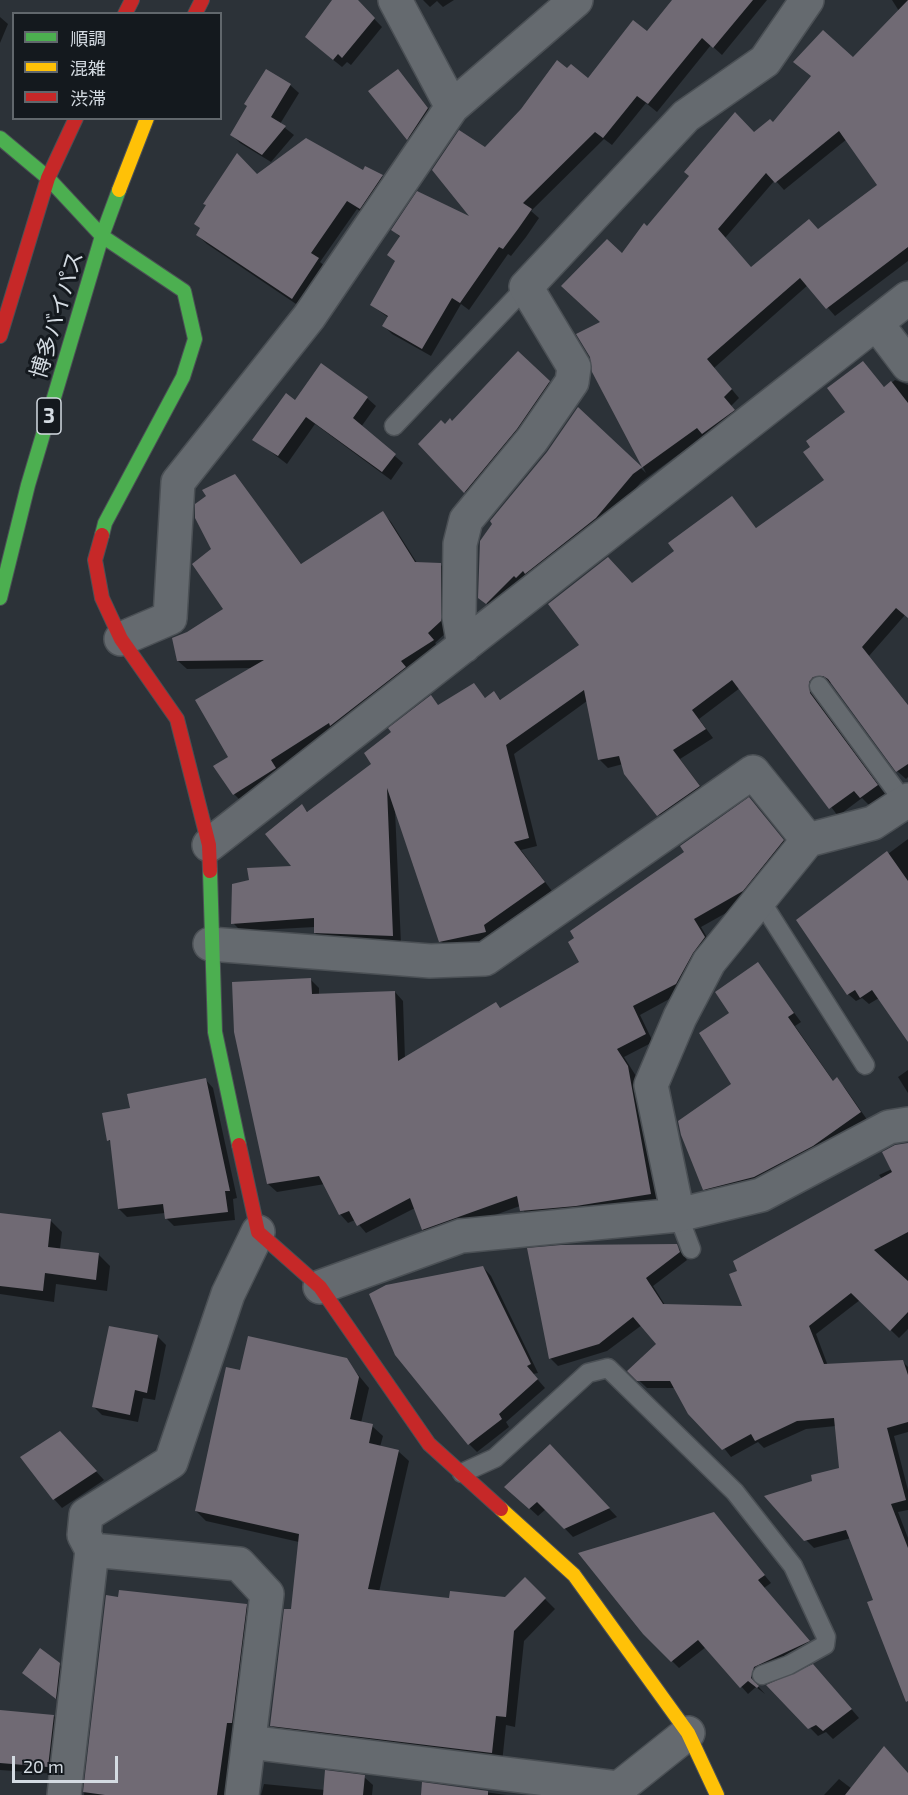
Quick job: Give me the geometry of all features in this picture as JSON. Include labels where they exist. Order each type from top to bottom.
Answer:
[{"type":"main road","points":[[0,336],[48,178],[75,120]]},
{"type":"main road","name":"博多バイパス","points":[[0,598],[28,485],[102,236],[134,145],[146,120]]},
{"type":"main road","points":[[0,138],[48,178],[102,236],[184,291],[195,339],[183,377],[105,523],[95,560],[102,598],[121,639],[177,719],[209,845],[210,944],[215,1032],[258,1232],[320,1287],[429,1444],[574,1575],[688,1733],[717,1795]]},
{"type":"street","points":[[395,0],[452,107]]},
{"type":"street","points":[[121,639],[170,618],[178,482],[309,317],[452,107],[576,0]]},
{"type":"street","points":[[464,646],[459,617],[460,544],[466,520],[532,440],[572,382],[574,367],[526,287],[686,116],[765,61],[807,0]]},
{"type":"street","points":[[209,845],[908,298]]},
{"type":"street","points":[[876,324],[908,365]]},
{"type":"street","points":[[210,944],[430,961],[485,959],[753,772],[808,840]]},
{"type":"street","points":[[678,1215],[651,1085],[680,1017],[709,962],[761,901],[808,840],[873,823],[906,801]]},
{"type":"street","points":[[320,1287],[461,1236],[678,1215],[761,1195],[889,1126],[908,1124]]},
{"type":"street","points":[[64,1795],[92,1550],[84,1535],[86,1515],[171,1462],[228,1293],[258,1232]]},
{"type":"street","points":[[92,1550],[239,1564],[267,1594],[242,1795]]},
{"type":"street","points":[[249,1742],[616,1792],[688,1733]]},
{"type":"lane","points":[[394,426],[526,287]]},
{"type":"lane","points":[[819,686],[906,801]]},
{"type":"lane","points":[[761,901],[865,1065]]},
{"type":"lane","points":[[678,1215],[691,1249]]},
{"type":"lane","points":[[462,1473],[495,1458],[588,1373],[608,1368],[735,1492],[793,1566],[826,1637],[825,1645],[789,1665],[762,1675]]},
{"type":"building","points":[[332,0],[358,0],[375,18],[342,58],[338,54],[333,60],[305,37]]},
{"type":"building","points":[[672,0],[753,0],[713,48],[702,38],[648,104],[637,96],[603,138],[595,132],[523,203],[532,209],[503,249],[499,247],[460,303],[452,298],[422,349],[382,326],[388,316],[370,305],[395,261],[387,255],[400,236],[391,230],[417,191],[469,216],[432,170],[459,130],[485,147],[521,109],[557,60],[567,68],[571,64],[588,78],[633,20],[647,31]]},
{"type":"building","points":[[908,0],[908,247],[826,309],[800,278],[707,359],[732,389],[724,397],[735,410],[702,434],[697,428],[633,474],[596,518],[525,574],[523,571],[516,578],[514,576],[486,604],[478,598],[480,541],[492,524],[490,521],[547,452],[578,407],[642,467],[592,372],[590,357],[576,334],[600,322],[561,286],[607,239],[622,253],[644,223],[647,226],[689,176],[684,172],[735,112],[754,132],[770,119],[773,122],[811,76],[793,62],[823,30],[853,57]],"holes":[[[839,131],[877,185],[818,229],[809,219],[751,267],[718,229],[766,173],[775,183]]]},
{"type":"building","points":[[266,69],[291,84],[271,117],[286,126],[262,155],[230,135],[247,106],[244,104]]},
{"type":"building","points":[[398,69],[428,108],[407,140],[368,91]]},
{"type":"building","points":[[306,138],[363,170],[365,166],[383,175],[360,209],[347,201],[311,253],[319,258],[292,299],[196,235],[200,228],[194,224],[206,205],[203,204],[237,153],[257,174]]},
{"type":"building","points":[[518,351],[550,381],[517,429],[464,493],[418,444],[441,420],[445,424],[450,418],[452,421]]},
{"type":"building","points":[[863,361],[884,387],[891,381],[908,403],[908,618],[896,608],[862,647],[908,705],[908,764],[896,772],[828,679],[823,676],[813,677],[809,682],[810,693],[878,785],[860,798],[854,791],[829,809],[732,680],[692,710],[706,729],[673,750],[700,786],[657,816],[624,774],[619,756],[598,760],[584,690],[506,745],[529,838],[514,842],[545,882],[484,925],[486,932],[439,942],[387,788],[393,936],[314,933],[314,918],[231,924],[232,884],[249,880],[247,868],[291,866],[265,834],[302,804],[307,812],[371,764],[364,753],[391,732],[388,728],[431,695],[438,705],[474,683],[485,698],[494,691],[500,700],[579,645],[548,604],[608,557],[632,583],[674,551],[668,543],[732,496],[756,528],[824,480],[803,452],[810,447],[806,441],[845,412],[827,388]]},
{"type":"building","points":[[321,363],[368,397],[353,418],[396,454],[382,472],[306,417],[278,456],[252,440],[286,393],[295,400]]},
{"type":"building","points":[[235,474],[301,564],[383,511],[415,562],[441,563],[441,621],[428,633],[434,640],[401,661],[406,667],[330,726],[329,723],[271,760],[276,768],[233,795],[213,766],[228,757],[195,700],[264,660],[177,661],[172,638],[187,632],[223,609],[192,564],[211,549],[195,518],[195,504],[206,496],[202,490]]},
{"type":"building","points":[[749,797],[784,840],[743,891],[694,919],[705,937],[693,953],[676,984],[633,1006],[646,1034],[617,1049],[628,1066],[651,1194],[576,1206],[520,1211],[517,1196],[422,1230],[410,1198],[357,1226],[349,1211],[339,1215],[319,1176],[267,1184],[234,1032],[232,982],[311,978],[312,994],[395,991],[398,1061],[496,1002],[500,1008],[579,962],[568,942],[574,938],[570,931],[684,852],[680,846]]},
{"type":"building","points":[[887,851],[908,881],[908,1042],[872,990],[860,998],[855,990],[847,995],[796,920]]},
{"type":"building","points":[[758,962],[794,1013],[788,1017],[833,1081],[837,1077],[861,1112],[813,1146],[754,1177],[703,1190],[681,1135],[678,1121],[731,1084],[699,1033],[729,1013],[715,992]]},
{"type":"building","points":[[206,1078],[230,1191],[225,1191],[228,1212],[165,1219],[163,1204],[118,1209],[110,1140],[107,1141],[102,1113],[130,1108],[127,1094]]},
{"type":"building","points":[[908,1143],[908,1232],[874,1250],[908,1281],[908,1312],[890,1331],[851,1293],[809,1326],[824,1364],[903,1360],[908,1375],[908,1422],[887,1428],[906,1500],[891,1504],[908,1548],[908,1701],[906,1702],[867,1602],[873,1600],[846,1530],[804,1541],[764,1496],[812,1481],[811,1475],[839,1468],[834,1418],[797,1421],[755,1441],[751,1434],[722,1450],[688,1414],[670,1381],[637,1381],[627,1371],[656,1344],[633,1317],[599,1344],[549,1359],[527,1248],[561,1245],[677,1244],[680,1252],[646,1278],[663,1304],[742,1306],[729,1274],[737,1271],[733,1261],[892,1172],[882,1152],[895,1145]]},
{"type":"building","points":[[0,1213],[51,1219],[48,1247],[99,1253],[96,1280],[45,1273],[43,1291],[0,1286]]},
{"type":"building","points":[[483,1266],[531,1364],[527,1366],[538,1379],[499,1414],[502,1419],[468,1445],[395,1355],[369,1294],[386,1285]]},
{"type":"building","points":[[109,1326],[158,1335],[147,1393],[135,1390],[130,1415],[92,1407]]},
{"type":"building","points":[[248,1336],[347,1358],[359,1377],[350,1419],[373,1424],[369,1443],[399,1450],[368,1589],[449,1598],[450,1591],[505,1597],[525,1577],[546,1598],[514,1631],[506,1717],[496,1716],[492,1753],[270,1726],[284,1609],[291,1609],[299,1534],[195,1511],[226,1367],[240,1370]]},
{"type":"building","points":[[60,1431],[97,1471],[53,1500],[20,1457]]},
{"type":"building","points":[[550,1444],[610,1508],[564,1529],[537,1502],[529,1509],[504,1487]]},
{"type":"building","points":[[714,1512],[765,1575],[758,1580],[810,1641],[754,1667],[751,1678],[759,1686],[757,1688],[748,1681],[740,1688],[698,1640],[671,1662],[643,1634],[578,1553]]},
{"type":"building","points":[[119,1590],[247,1604],[232,1723],[227,1723],[217,1795],[105,1795],[83,1792],[106,1595],[118,1597]]},
{"type":"building","points":[[40,1648],[60,1663],[56,1699],[22,1673]]},
{"type":"building","points":[[813,1664],[852,1709],[823,1731],[816,1725],[808,1729],[766,1685]]},
{"type":"building","points":[[0,1710],[54,1715],[48,1767],[0,1763]]},
{"type":"building","points":[[884,1746],[908,1773],[908,1795],[845,1795]]},
{"type":"building","points":[[325,1770],[365,1775],[363,1795],[323,1795]]},
{"type":"building","points":[[422,1782],[488,1791],[488,1795],[421,1795]]},
{"type":"traffic: fast","points":[[0,138],[48,178],[102,236],[184,291],[195,339],[183,377],[105,523],[102,535]]},
{"type":"traffic: fast","points":[[0,598],[28,485],[102,236],[119,190]]},
{"type":"traffic: fast","points":[[210,871],[215,1032],[239,1145]]},
{"type":"traffic: slow","points":[[119,190],[146,120]]},
{"type":"traffic: slow","points":[[501,1509],[574,1575],[688,1733],[717,1795]]},
{"type":"traffic: jam","points":[[126,12],[132,0]]},
{"type":"traffic: jam","points":[[196,12],[202,0]]},
{"type":"traffic: jam","points":[[0,336],[48,178],[75,120]]},
{"type":"traffic: jam","points":[[102,535],[95,560],[102,598],[121,639],[177,719],[209,845],[210,871]]},
{"type":"traffic: jam","points":[[239,1145],[258,1232],[320,1287],[429,1444],[501,1509]]}]
